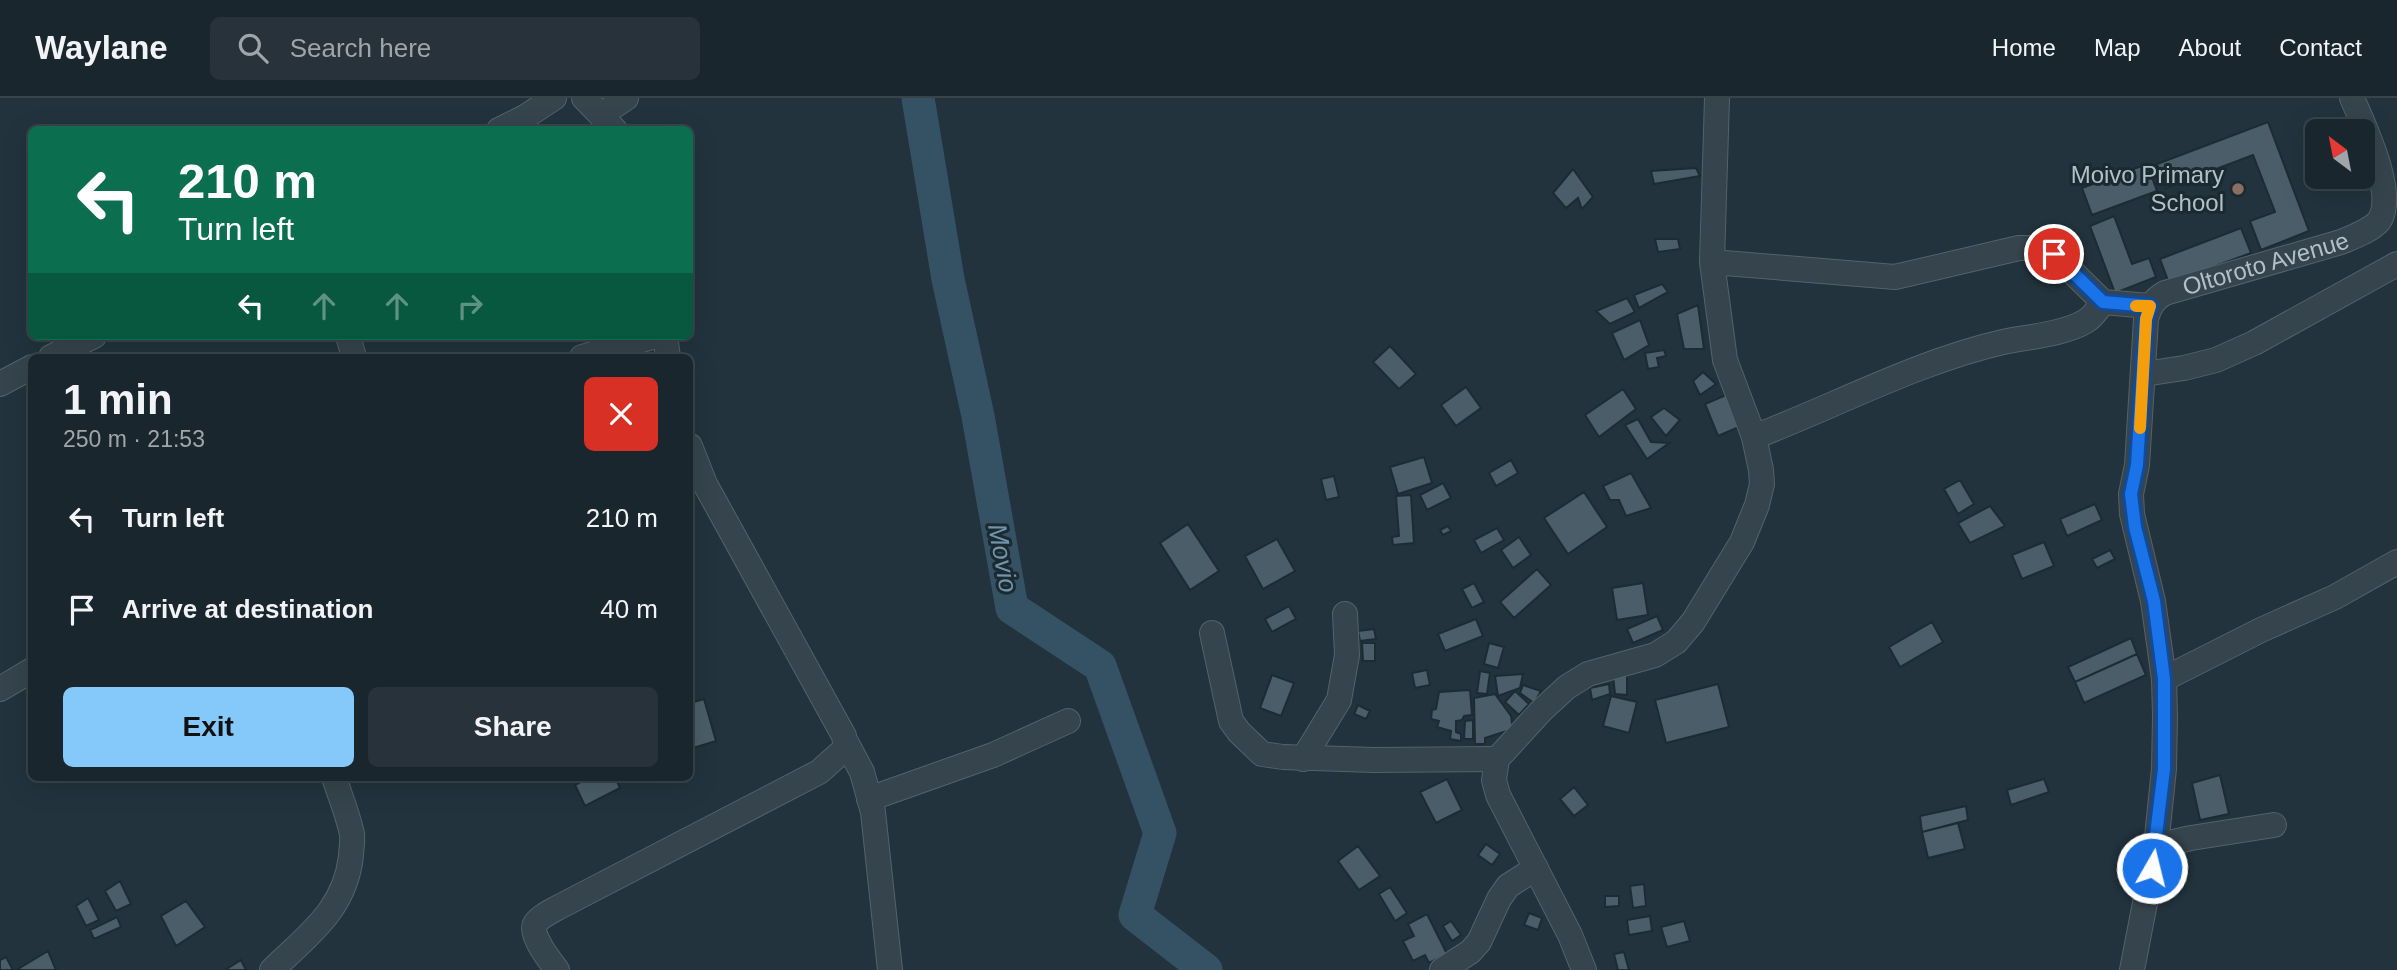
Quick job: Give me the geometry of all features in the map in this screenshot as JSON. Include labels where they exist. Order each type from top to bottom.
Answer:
[{"type":"street","points":[[507,126],[554,98]]},
{"type":"street","points":[[600,114],[626,98]]},
{"type":"street","points":[[1584,970],[1498,795],[1494,780],[1497,758],[1567,687],[1588,674],[1655,655],[1676,642],[1693,622],[1742,542],[1757,505],[1762,484],[1754,437],[1725,360],[1712,262],[1717,98]]},
{"type":"street","name":"Oltoroto Avenue","points":[[2150,306],[2165,293],[2341,242],[2378,221],[2386,208],[2386,191],[2379,162],[2352,98]]},
{"type":"street","points":[[1712,262],[1895,277],[2019,248],[2037,247],[2054,254],[2103,302],[2150,306],[2146,319],[2137,465],[2131,494],[2132,514],[2154,601],[2164,679],[2164,769],[2156,846],[2132,970]]},
{"type":"street","points":[[2144,374],[2216,360],[2254,343],[2397,264]]},
{"type":"street","points":[[1754,437],[1945,360],[1993,344],[2065,330],[2085,322],[2103,302]]},
{"type":"street","points":[[57,354],[85,340]]},
{"type":"street","points":[[591,354],[638,340]]},
{"type":"street","points":[[0,384],[28,369]]},
{"type":"street","points":[[693,454],[705,484],[862,772],[869,799],[890,970]]},
{"type":"street","points":[[2164,679],[2335,597],[2397,562]]},
{"type":"street","points":[[1303,759],[1339,700],[1347,655],[1345,614]]},
{"type":"street","points":[[1212,633],[1231,721],[1262,754],[1303,759],[1497,758]]},
{"type":"street","points":[[0,689],[28,672]]},
{"type":"street","points":[[869,799],[993,755],[1068,721]]},
{"type":"street","points":[[556,970],[533,931],[537,921],[559,907],[819,772],[843,752],[846,744]]},
{"type":"street","points":[[272,970],[339,901],[349,868],[352,838],[335,781]]},
{"type":"street","points":[[2156,846],[2274,825]]},
{"type":"street","points":[[1442,970],[1470,952],[1479,942],[1499,898],[1508,886],[1536,868]]},
{"type":"building","points":[[2268,122],[2309,231],[2261,250],[2250,221],[2275,212],[2253,155],[2166,188],[2157,164]]},
{"type":"building","points":[[2147,164],[2157,191],[2092,215],[2082,188]]},
{"type":"building","points":[[1696,168],[1700,176],[1654,184],[1651,171]]},
{"type":"building","points":[[1573,169],[1593,197],[1582,209],[1578,198],[1566,208],[1553,193]]},
{"type":"building","points":[[2114,216],[2132,264],[2149,258],[2156,277],[2115,293],[2090,226]]},
{"type":"building","points":[[2241,228],[2251,253],[2169,283],[2160,259]]},
{"type":"building","points":[[1655,239],[1678,239],[1680,249],[1658,252]]},
{"type":"building","points":[[1662,284],[1668,292],[1639,308],[1634,295]]},
{"type":"building","points":[[1627,298],[1635,312],[1610,324],[1596,311]]},
{"type":"building","points":[[1698,305],[1704,349],[1684,349],[1677,314]]},
{"type":"building","points":[[1640,320],[1649,345],[1624,360],[1612,333]]},
{"type":"building","points":[[1390,346],[1416,374],[1399,389],[1373,362]]},
{"type":"building","points":[[1664,350],[1666,356],[1657,358],[1659,367],[1648,369],[1645,353]]},
{"type":"building","points":[[1703,372],[1716,384],[1700,395],[1693,381]]},
{"type":"building","points":[[1466,387],[1481,408],[1456,426],[1441,405]]},
{"type":"building","points":[[1623,389],[1636,409],[1599,437],[1585,415]]},
{"type":"building","points":[[1726,395],[1739,427],[1718,436],[1705,404]]},
{"type":"building","points":[[1664,408],[1680,420],[1666,436],[1651,417]]},
{"type":"building","points":[[1638,419],[1651,442],[1669,443],[1647,459],[1625,425]]},
{"type":"building","points":[[1424,457],[1432,483],[1398,494],[1390,467]]},
{"type":"building","points":[[1511,460],[1518,473],[1496,486],[1489,473]]},
{"type":"building","points":[[1631,473],[1651,508],[1626,516],[1619,500],[1610,500],[1603,486]]},
{"type":"building","points":[[1334,476],[1339,497],[1326,500],[1321,479]]},
{"type":"building","points":[[1960,480],[1974,504],[1958,514],[1944,489]]},
{"type":"building","points":[[1443,483],[1451,498],[1427,510],[1420,495]]},
{"type":"building","points":[[1584,492],[1607,527],[1568,554],[1544,518]]},
{"type":"building","points":[[1411,495],[1414,543],[1393,545],[1392,537],[1399,536],[1396,496]]},
{"type":"building","points":[[2095,504],[2102,520],[2067,536],[2060,519]]},
{"type":"building","points":[[1990,506],[2005,526],[1970,543],[1958,523]]},
{"type":"building","points":[[1188,524],[1219,571],[1190,590],[1160,543]]},
{"type":"building","points":[[1448,526],[1451,531],[1443,535],[1440,530]]},
{"type":"building","points":[[1497,528],[1504,540],[1481,553],[1474,540]]},
{"type":"building","points":[[1519,537],[1531,555],[1513,568],[1501,550]]},
{"type":"building","points":[[1277,539],[1295,571],[1263,589],[1245,556]]},
{"type":"building","points":[[2044,542],[2054,566],[2022,579],[2012,555]]},
{"type":"building","points":[[2110,550],[2115,559],[2097,568],[2092,559]]},
{"type":"building","points":[[1537,569],[1551,585],[1514,618],[1500,602]]},
{"type":"building","points":[[1474,583],[1484,602],[1472,608],[1462,589]]},
{"type":"building","points":[[1643,583],[1648,615],[1617,620],[1612,588]]},
{"type":"building","points":[[1289,606],[1296,619],[1272,632],[1265,619]]},
{"type":"building","points":[[1657,616],[1663,630],[1633,643],[1627,629]]},
{"type":"building","points":[[1476,619],[1483,636],[1445,651],[1438,634]]},
{"type":"building","points":[[1932,622],[1943,642],[1900,667],[1889,647]]},
{"type":"building","points":[[1374,629],[1376,639],[1360,641],[1358,631]]},
{"type":"building","points":[[2131,638],[2137,654],[2075,682],[2068,667]]},
{"type":"building","points":[[1362,643],[1375,643],[1375,661],[1363,661]]},
{"type":"building","points":[[1489,643],[1504,647],[1498,668],[1484,664]]},
{"type":"building","points":[[2137,654],[2146,675],[2084,703],[2075,682]]},
{"type":"building","points":[[1427,670],[1430,685],[1415,688],[1412,673]]},
{"type":"building","points":[[1480,671],[1490,673],[1487,694],[1477,693]]},
{"type":"building","points":[[1523,674],[1520,688],[1498,696],[1495,676]]},
{"type":"building","points":[[1272,675],[1294,683],[1281,716],[1260,708]]},
{"type":"building","points":[[1613,675],[1627,676],[1627,695],[1615,694]]},
{"type":"building","points":[[1609,684],[1610,694],[1592,700],[1590,688]]},
{"type":"building","points":[[1718,684],[1729,727],[1666,743],[1655,700]]},
{"type":"building","points":[[1523,685],[1541,691],[1534,703],[1520,693]]},
{"type":"building","points":[[1470,690],[1472,715],[1456,721],[1456,732],[1461,734],[1461,741],[1450,739],[1451,731],[1437,727],[1439,721],[1431,719],[1439,692]]},
{"type":"building","points":[[1515,691],[1529,704],[1519,715],[1505,702]]},
{"type":"building","points":[[1495,694],[1511,716],[1513,729],[1485,738],[1485,744],[1475,744],[1474,698]]},
{"type":"building","points":[[1611,696],[1637,702],[1629,733],[1603,726]]},
{"type":"building","points":[[704,699],[716,741],[693,748],[693,702]]},
{"type":"building","points":[[1358,705],[1370,711],[1366,719],[1354,714]]},
{"type":"building","points":[[1473,720],[1473,739],[1464,739],[1465,721]]},
{"type":"building","points":[[2220,775],[2229,814],[2200,820],[2192,783]]},
{"type":"building","points":[[1447,779],[1462,810],[1436,823],[1420,792]]},
{"type":"building","points":[[2044,779],[2049,792],[2011,805],[2007,790]]},
{"type":"building","points":[[582,781],[617,781],[620,788],[585,806],[575,785]]},
{"type":"building","points":[[1574,787],[1588,805],[1574,816],[1560,799]]},
{"type":"building","points":[[1966,806],[1968,820],[1922,832],[1920,816]]},
{"type":"building","points":[[1958,823],[1965,849],[1928,858],[1922,832]]},
{"type":"building","points":[[1486,844],[1500,854],[1492,865],[1478,855]]},
{"type":"building","points":[[1358,846],[1380,876],[1359,890],[1338,861]]},
{"type":"building","points":[[120,881],[131,904],[116,911],[105,891]]},
{"type":"building","points":[[1644,884],[1646,906],[1633,908],[1630,886]]},
{"type":"building","points":[[1390,887],[1407,913],[1395,921],[1379,894]]},
{"type":"building","points":[[1605,896],[1619,896],[1619,906],[1605,907]]},
{"type":"building","points":[[88,898],[99,920],[86,926],[76,906]]},
{"type":"building","points":[[186,901],[205,927],[176,946],[161,916]]},
{"type":"building","points":[[1529,913],[1542,918],[1538,930],[1524,925]]},
{"type":"building","points":[[1427,914],[1447,954],[1429,963],[1425,955],[1413,961],[1403,941],[1414,936],[1408,924]]},
{"type":"building","points":[[1650,916],[1652,931],[1629,935],[1627,920]]},
{"type":"building","points":[[117,917],[121,927],[94,939],[90,930]]},
{"type":"building","points":[[1451,921],[1461,935],[1452,941],[1443,926]]},
{"type":"building","points":[[1684,921],[1690,941],[1667,947],[1661,927]]},
{"type":"building","points":[[48,951],[56,970],[18,969]]},
{"type":"building","points":[[1624,952],[1629,970],[1618,970],[1614,954]]},
{"type":"building","points":[[6,957],[13,970],[0,970],[0,960]]},
{"type":"building","points":[[241,960],[246,970],[225,970]]},
{"type":"waterway","name":"Movio","points":[[918,98],[948,279],[978,416],[1012,608],[1100,666],[1160,833],[1135,915],[1206,970]]},
{"type":"slow traffic","points":[[2136,306],[2150,306],[2146,319],[2140,428]]},
{"type":"place","name":"Moivo Primary School","points":[[2238,189]]},
{"type":"route","points":[[2054,254],[2103,302],[2150,306],[2146,319],[2137,465],[2131,494],[2132,514],[2154,601],[2164,679],[2164,769],[2152,868]]}]
